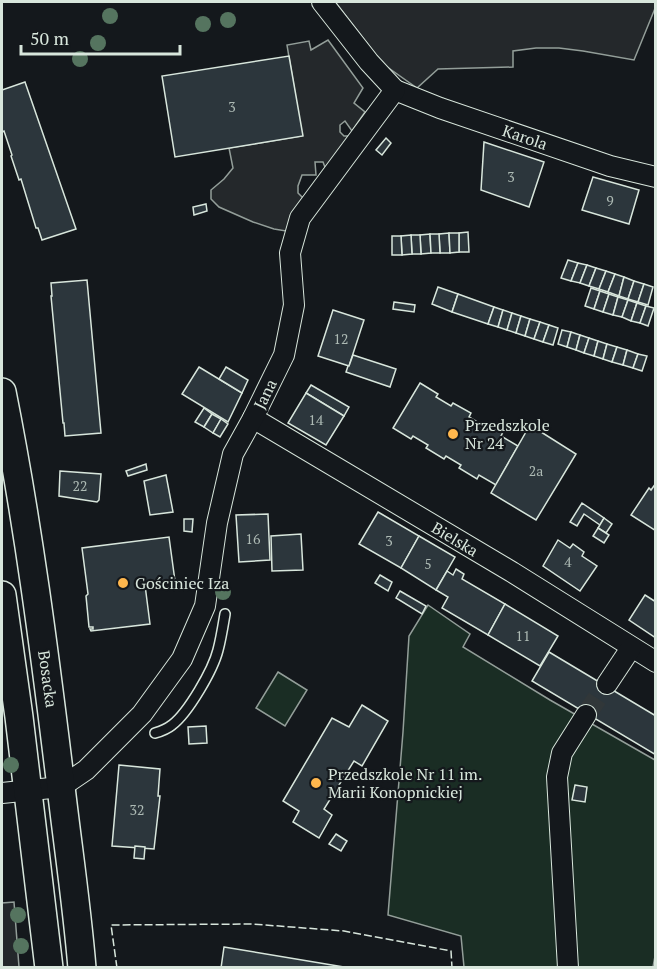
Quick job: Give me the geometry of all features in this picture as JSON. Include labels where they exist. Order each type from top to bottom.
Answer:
[{"type":"street","points":[[322,2],[369,62],[395,90]]},
{"type":"street","name":"Karola","points":[[395,90],[440,108],[610,166],[656,177]]},
{"type":"street","name":"Jana","points":[[61,788],[86,770],[142,714],[182,659],[205,606],[217,523],[233,454],[284,355],[294,305],[290,253],[300,218],[395,90]]},
{"type":"street","name":"Bosacka","points":[[2,392],[23,504],[53,713],[82,968]]},
{"type":"street","name":"Bielska","points":[[253,418],[512,572],[656,662]]},
{"type":"street","name":"Bosacka","points":[[2,595],[20,717],[14,792],[49,968]]},
{"type":"street","points":[[607,684],[631,648]]},
{"type":"street","points":[[568,968],[557,777],[562,753],[586,715]]},
{"type":"street","points":[[14,792],[61,788]]},
{"type":"lane","points":[[156,733],[174,724],[195,697],[214,662],[225,614]]},
{"type":"green space","points":[[428,605],[470,634],[463,647],[655,760],[656,951],[653,967],[464,967],[461,936],[388,915],[409,636]]},
{"type":"green space","points":[[278,672],[307,690],[285,726],[256,708]]},
{"type":"shaded area","points":[[655,2],[656,6],[634,60],[559,48],[536,48],[513,51],[513,67],[438,69],[417,88],[383,64],[336,3]]},
{"type":"shaded area","points":[[328,40],[363,88],[354,103],[365,112],[352,131],[345,121],[340,125],[340,132],[344,136],[349,136],[326,170],[323,162],[315,162],[316,175],[302,175],[298,193],[303,198],[286,231],[253,222],[219,207],[211,199],[211,190],[233,168],[229,148],[302,136],[287,45],[309,41],[311,50]]},
{"type":"shaded area","points":[[14,902],[19,967],[2,967],[2,903]]},
{"type":"building","points":[[289,56],[303,136],[175,157],[162,76]]},
{"type":"building","points":[[25,82],[76,229],[42,240],[21,179],[19,180],[4,131],[2,132],[2,90]]},
{"type":"building","points":[[386,138],[391,143],[382,155],[376,150]]},
{"type":"building","points":[[484,142],[544,162],[529,207],[481,190]]},
{"type":"building","points":[[593,177],[639,190],[629,224],[582,210]]},
{"type":"building","points":[[206,204],[207,211],[194,215],[193,207]]},
{"type":"building","points":[[468,232],[469,252],[459,252],[459,233]]},
{"type":"building","points":[[449,233],[450,253],[440,253],[439,234]]},
{"type":"building","points":[[449,233],[459,233],[459,252],[450,253]]},
{"type":"building","points":[[430,234],[431,253],[421,254],[420,235]]},
{"type":"building","points":[[430,234],[439,234],[440,253],[431,253]]},
{"type":"building","points":[[411,235],[420,235],[421,254],[412,254]]},
{"type":"building","points":[[411,235],[412,254],[402,255],[401,236]]},
{"type":"building","points":[[392,236],[401,236],[402,255],[392,255]]},
{"type":"building","points":[[568,260],[578,263],[571,281],[561,278]]},
{"type":"building","points":[[578,263],[587,265],[580,283],[571,281]]},
{"type":"building","points":[[587,265],[596,268],[589,286],[580,283]]},
{"type":"building","points":[[596,268],[606,271],[599,289],[589,286]]},
{"type":"building","points":[[606,271],[615,274],[608,292],[599,289]]},
{"type":"building","points":[[615,274],[624,277],[619,296],[608,292]]},
{"type":"building","points":[[624,277],[634,281],[628,299],[619,296]]},
{"type":"building","points":[[87,280],[101,433],[65,436],[51,283]]},
{"type":"building","points":[[634,281],[644,284],[638,302],[628,299]]},
{"type":"building","points":[[644,284],[653,287],[648,305],[638,302]]},
{"type":"building","points":[[438,287],[458,294],[452,312],[432,304]]},
{"type":"building","points":[[591,288],[600,291],[594,309],[585,306]]},
{"type":"building","points":[[600,291],[609,294],[603,312],[594,309]]},
{"type":"building","points":[[458,294],[494,307],[488,324],[452,312]]},
{"type":"building","points":[[609,294],[618,297],[613,315],[603,312]]},
{"type":"building","points":[[618,297],[628,300],[622,317],[613,315]]},
{"type":"building","points":[[628,300],[637,303],[631,321],[622,317]]},
{"type":"building","points":[[394,302],[415,305],[414,312],[393,309]]},
{"type":"building","points":[[637,303],[646,306],[640,323],[631,321]]},
{"type":"building","points":[[646,306],[654,308],[648,326],[640,323]]},
{"type":"building","points":[[494,307],[503,310],[498,327],[488,324]]},
{"type":"building","points":[[333,310],[364,320],[349,366],[318,356]]},
{"type":"building","points":[[503,310],[512,313],[507,330],[498,327]]},
{"type":"building","points":[[512,313],[521,316],[516,333],[507,330]]},
{"type":"building","points":[[521,316],[530,319],[525,336],[516,333]]},
{"type":"building","points":[[530,319],[540,322],[534,339],[525,336]]},
{"type":"building","points":[[540,322],[549,325],[543,342],[534,339]]},
{"type":"building","points":[[549,325],[558,328],[553,345],[543,342]]},
{"type":"building","points":[[562,330],[571,332],[567,347],[558,344]]},
{"type":"building","points":[[571,332],[580,335],[576,350],[567,347]]},
{"type":"building","points":[[580,335],[589,338],[584,353],[576,350]]},
{"type":"building","points":[[589,338],[598,341],[594,356],[584,353]]},
{"type":"building","points":[[598,341],[607,344],[603,359],[594,356]]},
{"type":"building","points":[[607,344],[617,347],[612,362],[603,359]]},
{"type":"building","points":[[617,347],[627,350],[623,365],[612,362]]},
{"type":"building","points":[[627,350],[638,354],[633,368],[623,365]]},
{"type":"building","points":[[638,354],[647,356],[642,371],[633,368]]},
{"type":"building","points":[[353,355],[396,369],[390,387],[346,372]]},
{"type":"building","points":[[199,367],[242,393],[228,422],[182,394]]},
{"type":"building","points":[[226,367],[248,380],[242,393],[219,379]]},
{"type":"building","name":"Przedszkole Nr 24","points":[[420,383],[438,394],[436,397],[451,406],[453,403],[471,413],[469,417],[484,426],[486,422],[503,432],[501,436],[518,446],[496,485],[479,475],[477,479],[459,468],[461,465],[446,456],[444,459],[426,448],[428,445],[413,436],[411,439],[393,428]]},
{"type":"building","points":[[311,385],[349,407],[344,416],[306,393]]},
{"type":"building","points":[[306,393],[344,416],[326,445],[288,423]]},
{"type":"building","points":[[204,408],[212,414],[204,427],[195,422]]},
{"type":"building","points":[[212,414],[221,419],[213,433],[204,427]]},
{"type":"building","points":[[221,419],[228,424],[220,437],[213,433]]},
{"type":"building","points":[[530,425],[576,454],[536,520],[491,493]]},
{"type":"building","points":[[146,464],[147,470],[128,476],[126,471]]},
{"type":"building","points":[[60,471],[101,474],[99,500],[97,502],[59,496]]},
{"type":"building","points":[[166,475],[173,512],[150,515],[144,481]]},
{"type":"building","points":[[656,483],[656,531],[631,515],[649,488],[651,490]]},
{"type":"building","points":[[582,503],[604,518],[600,525],[584,514],[577,526],[570,522]]},
{"type":"building","points":[[378,512],[419,536],[401,568],[359,544]]},
{"type":"building","points":[[268,514],[270,560],[239,562],[236,515]]},
{"type":"building","points":[[604,518],[612,524],[606,533],[598,528]]},
{"type":"building","points":[[184,519],[193,519],[192,532],[184,531]]},
{"type":"building","points":[[598,528],[609,535],[604,543],[593,536]]},
{"type":"building","points":[[301,534],[303,570],[272,571],[271,536]]},
{"type":"building","points":[[419,536],[455,557],[436,590],[401,568]]},
{"type":"building","name":"Gościniec Iza","points":[[169,537],[175,581],[145,585],[150,624],[91,631],[93,627],[89,627],[86,596],[88,594],[82,548]]},
{"type":"building","points":[[558,540],[570,548],[573,544],[584,552],[582,556],[597,566],[580,591],[543,566]]},
{"type":"building","points":[[456,569],[464,574],[462,579],[505,604],[488,635],[442,608],[448,597],[436,590],[447,571],[453,575]]},
{"type":"building","points":[[380,575],[392,582],[388,591],[375,583]]},
{"type":"building","points":[[400,591],[426,606],[422,614],[396,598]]},
{"type":"building","points":[[645,595],[656,602],[656,638],[629,620]]},
{"type":"building","points":[[505,604],[558,636],[540,666],[488,635]]},
{"type":"building","points":[[549,652],[656,716],[656,755],[532,681]]},
{"type":"building","name":"Przedszkole Nr 11 im. Marii Konopnickiej","points":[[362,705],[388,721],[362,766],[354,761],[324,809],[332,815],[319,838],[293,822],[299,811],[283,801],[332,718],[349,727]]},
{"type":"building","points":[[206,726],[207,743],[189,744],[188,727]]},
{"type":"building","points":[[119,765],[160,769],[158,796],[160,796],[154,849],[112,846]]},
{"type":"building","points":[[575,785],[587,787],[585,802],[572,800]]},
{"type":"building","points":[[336,834],[347,841],[341,851],[329,844]]},
{"type":"building","points":[[135,846],[145,847],[144,859],[134,858]]},
{"type":"building","points":[[224,947],[350,968],[221,968]]},
{"type":"tunnel","points":[[586,715],[607,684]]},
{"type":"fence","points":[[117,968],[111,925],[252,924],[344,931],[451,951],[452,968]]},
{"type":"place","name":"Przedszkole Nr 24","points":[[453,434]]},
{"type":"place","name":"Gościniec Iza","points":[[123,583]]},
{"type":"place","name":"Przedszkole Nr 11 im. Marii Konopnickiej","points":[[316,783]]}]
